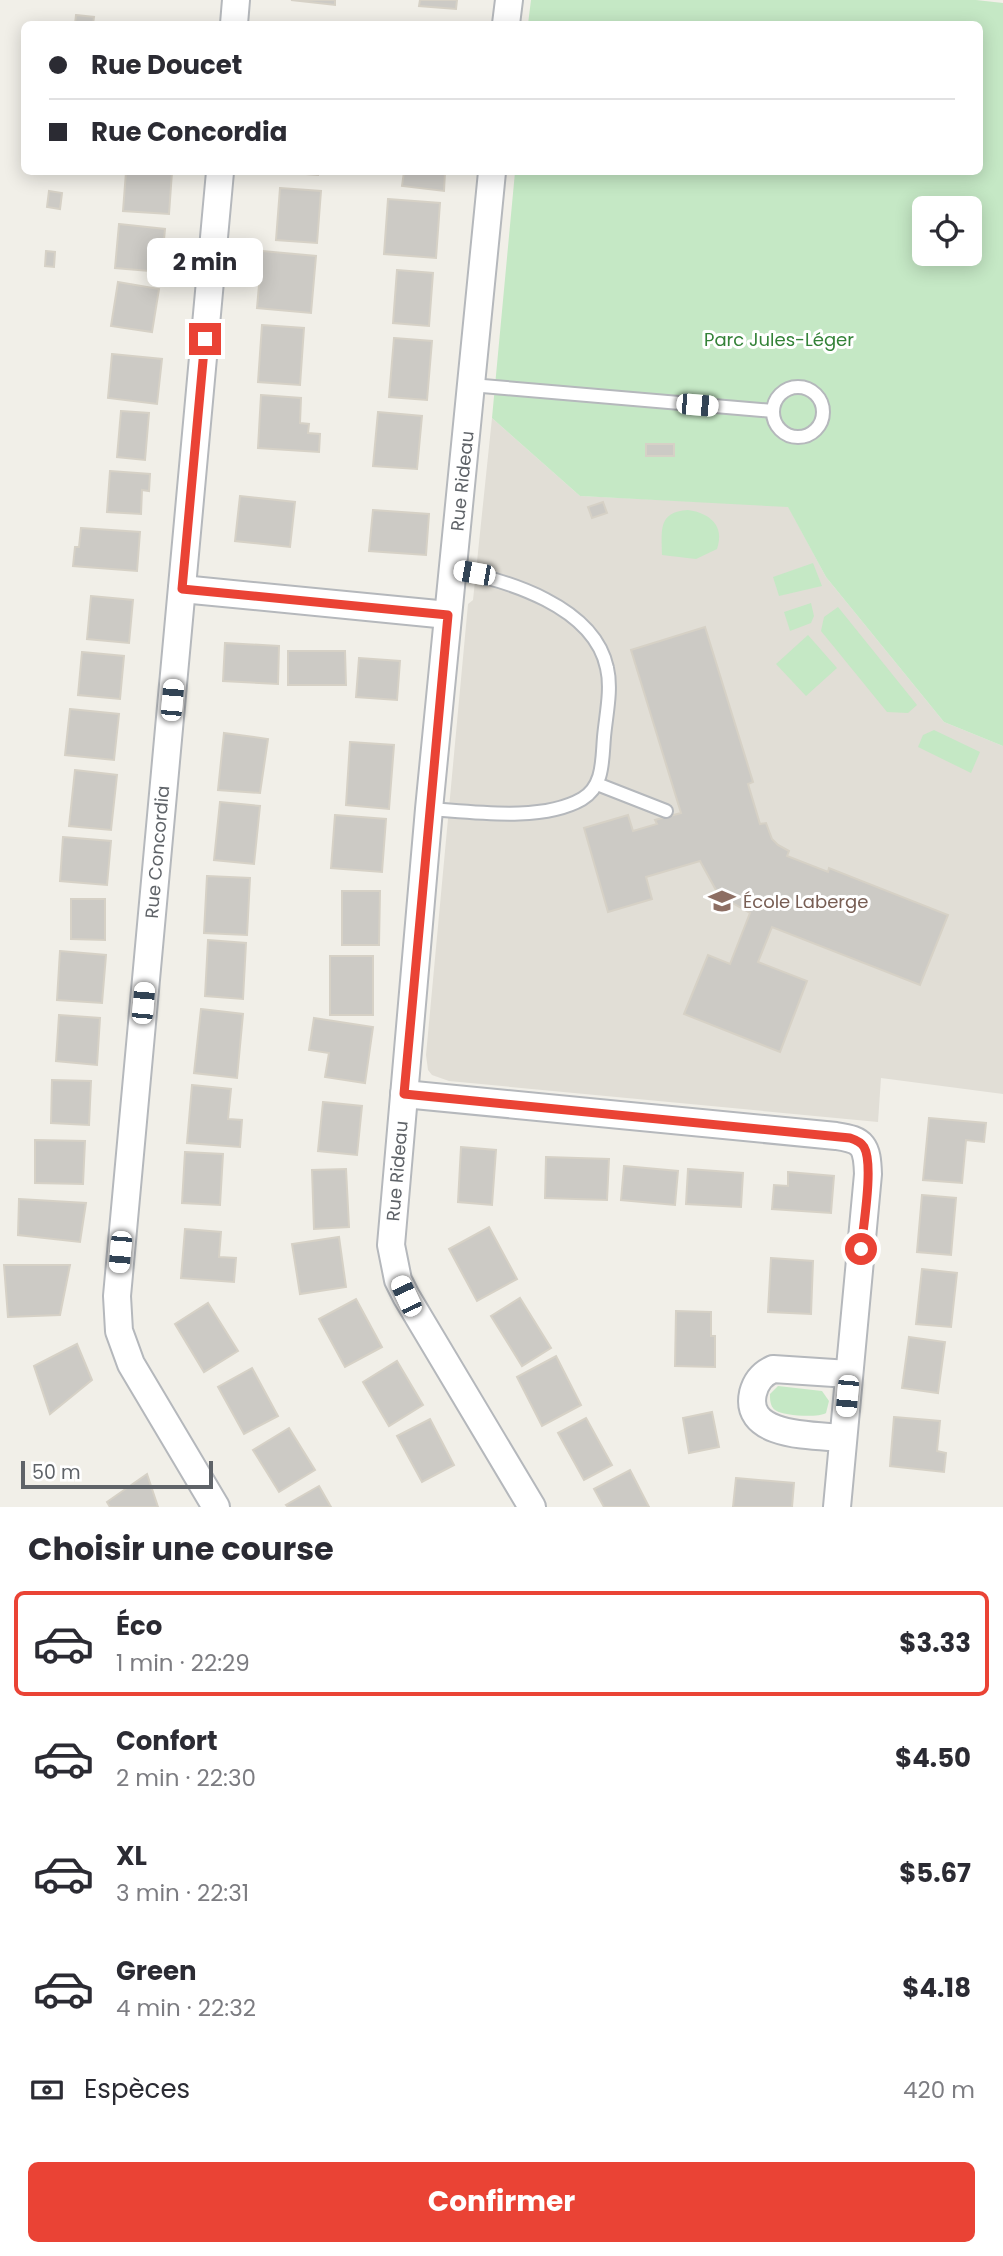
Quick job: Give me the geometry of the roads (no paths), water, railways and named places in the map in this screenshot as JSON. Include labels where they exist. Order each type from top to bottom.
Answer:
[{"type":"street","points":[[234,21],[236,0]]},
{"type":"street","points":[[506,21],[509,0]]},
{"type":"street","name":"Rue Concordia","points":[[216,1507],[131,1364],[117,1314],[118,1279],[220,175]]},
{"type":"street","name":"Rue Rideau","points":[[492,175],[429,809],[391,1236],[393,1262],[398,1280],[532,1507]]},
{"type":"street","points":[[182,589],[448,615]]},
{"type":"street","points":[[404,1094],[836,1136],[859,1142],[865,1149],[868,1174],[837,1507]]},
{"type":"street","points":[[843,1438],[770,1428],[760,1421],[752,1401],[758,1380],[773,1369],[849,1374]]},
{"type":"lane","points":[[471,385],[773,411]]},
{"type":"lane","points":[[794,388],[810,391],[817,396],[822,411],[818,426],[812,432],[797,437],[782,431],[774,419],[773,411],[779,396],[794,388]]},
{"type":"lane","points":[[429,809],[503,813],[548,810],[583,798],[597,784],[600,775],[608,671],[601,650],[592,635],[563,609],[537,595],[493,578],[453,570]]},
{"type":"lane","points":[[597,784],[666,811]]},
{"type":"place","name":"École Laberge","points":[[722,901]]},
{"type":"park label","name":"Parc Jules-Léger","points":[[779,339]]}]
